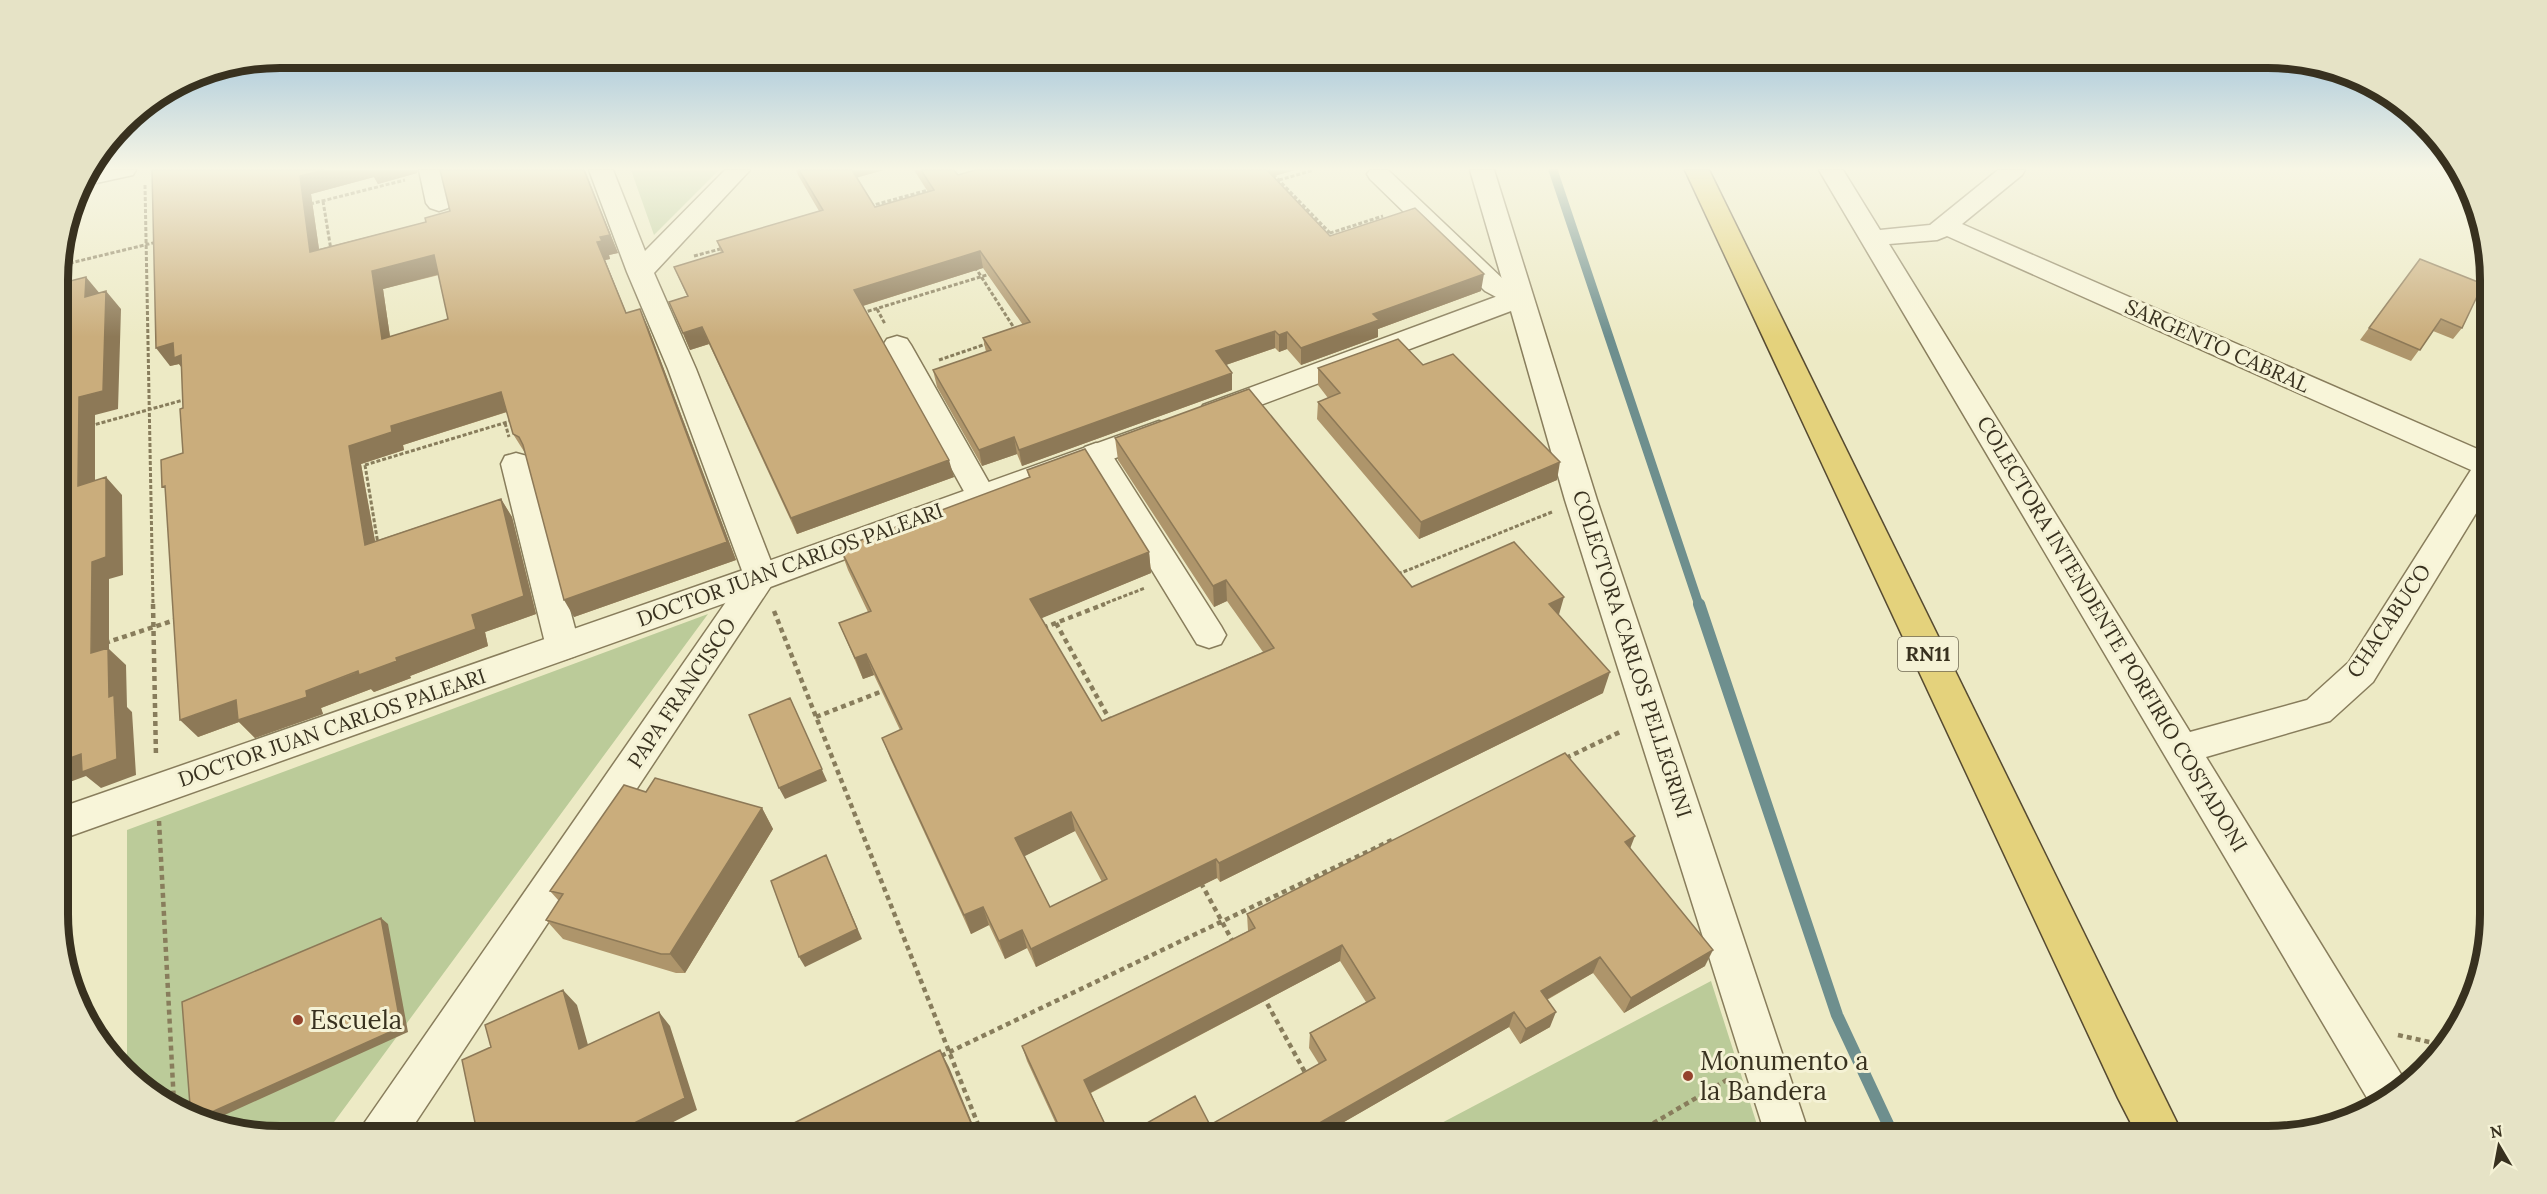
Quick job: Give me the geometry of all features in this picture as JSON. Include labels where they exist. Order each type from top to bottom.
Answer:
[{"type":"highway","name":"RN11","points":[[1724,226],[2133,1083],[2156,1126]]},
{"type":"street","points":[[622,226],[682,369],[761,577]]},
{"type":"street","points":[[640,272],[684,226]]},
{"type":"street","points":[[1432,226],[1494,285],[1519,298]]},
{"type":"street","name":"COLECTORA CARLOS PELLEGRINI","points":[[1498,226],[1581,500],[1785,1126]]},
{"type":"street","name":"COLECTORA INTENDENTE PORFIRIO COSTADONI","points":[[1866,226],[2387,1090]]},
{"type":"street","points":[[1873,238],[1937,232],[1945,226]]},
{"type":"street","name":"SARGENTO CABRAL","points":[[1945,226],[2480,462]]},
{"type":"street","name":"DOCTOR JUAN CARLOS PALEARI","points":[[68,821],[761,577],[1519,298]]},
{"type":"street","points":[[903,357],[981,495]]},
{"type":"street","points":[[1096,454],[1209,635]]},
{"type":"street","points":[[516,464],[563,646]]},
{"type":"street","name":"CHACABUCO","points":[[2181,749],[2318,711],[2361,672],[2480,480]]},
{"type":"street","name":"PAPA FRANCISCO","points":[[387,1126],[761,577]]},
{"type":"path","points":[[143,226],[146,245],[157,789],[174,1098]]},
{"type":"path","points":[[327,226],[332,257]]},
{"type":"path","points":[[1323,226],[1330,233]]},
{"type":"path","points":[[1318,237],[1352,226]]},
{"type":"path","points":[[68,263],[157,242]]},
{"type":"path","points":[[640,272],[731,246]]},
{"type":"path","points":[[975,267],[1018,334],[1008,337]]},
{"type":"path","points":[[877,309],[992,273]]},
{"type":"path","points":[[903,357],[997,341]]},
{"type":"path","points":[[81,429],[194,397]]},
{"type":"path","points":[[366,465],[505,423]]},
{"type":"path","points":[[364,454],[380,554]]},
{"type":"path","points":[[1389,578],[1581,500]]},
{"type":"path","points":[[761,577],[979,1126]]},
{"type":"path","points":[[1035,631],[1173,578]]},
{"type":"path","points":[[101,644],[188,616]]},
{"type":"path","points":[[1056,623],[1114,726]]},
{"type":"path","points":[[816,717],[892,687]]},
{"type":"path","points":[[1556,763],[1653,717]]},
{"type":"path","points":[[939,1057],[1405,834]]},
{"type":"path","points":[[1199,880],[1239,952]]},
{"type":"path","points":[[1262,993],[1313,1085]]},
{"type":"path","points":[[1648,1126],[1763,1056]]},
{"type":"path","points":[[1330,1116],[1335,1126]]},
{"type":"green space","points":[[651,226],[663,226],[654,235]]},
{"type":"green space","points":[[708,614],[331,1126],[252,1125],[211,1115],[186,1105],[162,1091],[127,1061],[127,830]]},
{"type":"green space","points":[[1711,981],[1757,1126],[1436,1126]]},
{"type":"building","points":[[153,226],[307,226],[310,252],[412,226],[606,226],[610,235],[600,237],[602,241],[597,242],[626,313],[640,309],[727,542],[564,600],[523,445],[519,437],[513,434],[501,392],[391,426],[392,432],[349,446],[365,545],[501,499],[524,596],[472,615],[476,629],[396,658],[397,661],[359,675],[358,671],[306,691],[307,697],[238,720],[236,700],[180,720],[165,486],[162,487],[161,460],[183,453],[180,409],[183,408],[181,355],[174,358],[173,343],[156,348]],"holes":[[[434,255],[448,319],[382,339],[372,271]]]},
{"type":"building","points":[[769,226],[1320,226],[1330,236],[1361,226],[1434,226],[1484,274],[1373,314],[1379,320],[1301,348],[1287,332],[1279,335],[1275,331],[1216,351],[1232,373],[1019,450],[1014,437],[979,450],[933,370],[991,350],[983,338],[1030,322],[980,251],[854,290],[949,460],[791,518],[702,327],[683,333],[669,302],[688,296],[674,267],[723,252],[717,241]]},
{"type":"building","points":[[2420,259],[2480,283],[2480,290],[2462,328],[2441,319],[2420,350],[2369,328]]},
{"type":"building","points":[[86,277],[85,297],[106,291],[103,391],[79,397],[78,486],[106,477],[106,557],[92,562],[91,653],[108,648],[109,697],[114,695],[117,759],[82,772],[81,754],[68,759],[68,282]]},
{"type":"building","points":[[1398,339],[1423,365],[1453,354],[1560,462],[1421,522],[1318,402],[1340,393],[1318,368]]},
{"type":"building","points":[[1249,389],[1412,587],[1514,542],[1564,597],[1549,604],[1610,672],[1219,863],[1216,859],[1031,949],[1022,930],[999,941],[983,907],[964,915],[882,738],[902,729],[866,654],[855,658],[839,623],[871,611],[840,548],[1030,477],[1027,470],[1085,449],[1149,552],[1030,599],[1102,721],[1274,648],[1226,580],[1213,586],[1115,438]],"holes":[[[1071,812],[1107,879],[1050,907],[1015,838]]]},
{"type":"building","points":[[790,698],[822,769],[779,788],[749,715]]},
{"type":"building","points":[[1565,753],[1635,836],[1625,842],[1713,950],[1631,998],[1600,957],[1541,991],[1556,1012],[1526,1029],[1514,1012],[1314,1126],[1142,1126],[1195,1096],[1210,1125],[1326,1060],[1310,1033],[1375,998],[1342,945],[1084,1080],[1106,1126],[1059,1126],[1022,1046],[1255,928],[1247,914]]},
{"type":"building","points":[[655,778],[762,808],[670,954],[661,954],[546,920],[563,894],[550,891],[624,785],[646,792]]},
{"type":"building","points":[[826,855],[857,929],[799,957],[771,881]]},
{"type":"building","name":"Escuela","points":[[381,918],[401,1027],[208,1114],[190,1107],[182,1002]]},
{"type":"building","points":[[563,990],[579,1049],[659,1012],[685,1098],[628,1126],[476,1126],[462,1060],[491,1047],[485,1025]]},
{"type":"building","points":[[940,1050],[972,1126],[788,1126]]},
{"type":"waterway","points":[[1572,226],[1699,605]]},
{"type":"waterway","points":[[1699,604],[1837,1015],[1889,1126]]},
{"type":"place","name":"Escuela","points":[[298,1020]]},
{"type":"place","name":"Monumento a la Bandera","points":[[1688,1076]]}]
